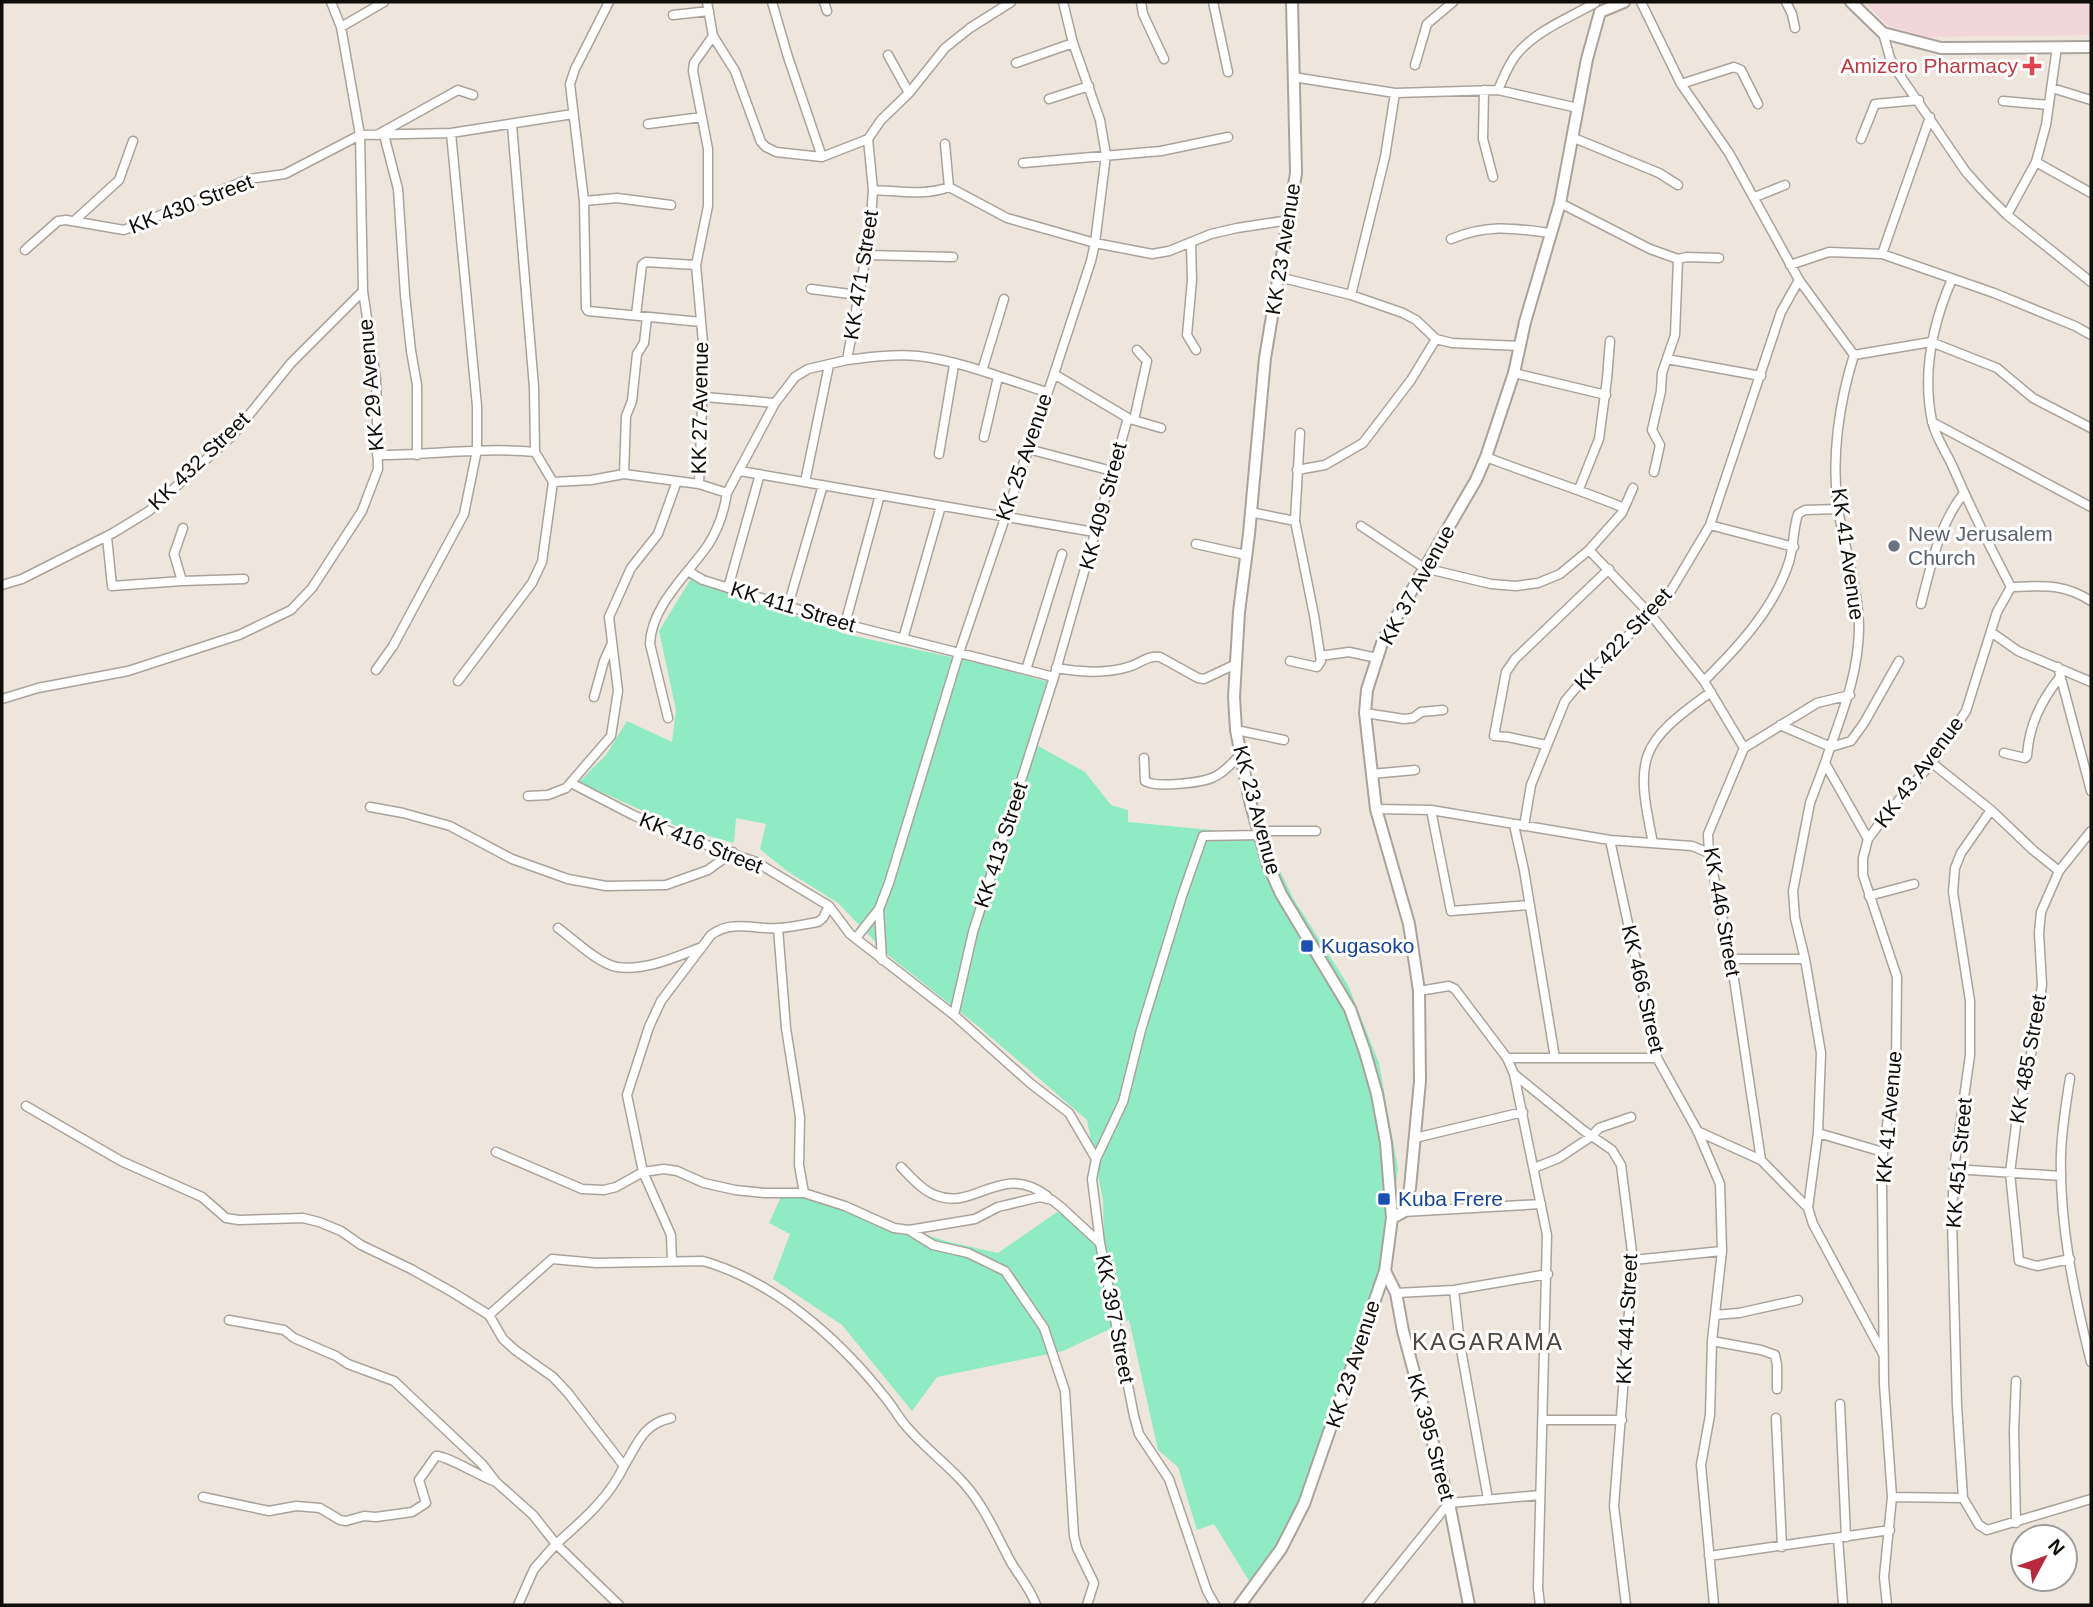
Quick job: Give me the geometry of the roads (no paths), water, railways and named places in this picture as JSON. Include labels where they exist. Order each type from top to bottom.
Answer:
[{"type":"main road","name":"KK 23 Avenue","points":[[1240,1605],[1281,1549],[1304,1504],[1385,1271],[1392,1218],[1386,1143],[1377,1094],[1365,1052],[1350,1009],[1281,894],[1268,865],[1239,756],[1236,730],[1234,697],[1238,612],[1265,358],[1296,173],[1292,2]]},
{"type":"main road","points":[[1597,6],[1624,2]]},
{"type":"main road","points":[[1851,2],[1883,33],[1914,43],[1941,48],[2091,47]]},
{"type":"main road","name":"KK 37 Avenue","points":[[1404,1212],[1410,1188],[1420,1081],[1419,991],[1409,923],[1376,809],[1365,713],[1367,691],[1383,640],[1476,480],[1486,457],[1514,373],[1560,204],[1597,6]]},
{"type":"main road","points":[[1392,1218],[1404,1212]]},
{"type":"main road","name":"KK 395 Street","points":[[1385,1271],[1396,1293],[1403,1331],[1449,1503],[1469,1605]]},
{"type":"street","name":"KK 29 Avenue","points":[[2,699],[38,688],[128,671],[239,635],[290,610],[312,588],[357,521],[378,470],[376,379],[363,291],[360,135],[341,27],[331,2]]},
{"type":"street","points":[[341,27],[384,2]]},
{"type":"street","points":[[609,2],[570,84],[584,201],[586,308],[588,311],[701,322]]},
{"type":"street","points":[[772,2],[822,157]]},
{"type":"street","points":[[673,15],[708,6],[713,36],[735,71],[761,142],[766,148],[776,152],[822,157],[868,139],[881,120],[909,93],[945,48],[970,28],[1011,2]]},
{"type":"street","name":"KK 25 Avenue","points":[[856,939],[879,909],[959,653],[1054,374],[1095,243],[1106,155],[1100,120],[1073,43],[1063,2]]},
{"type":"street","points":[[1141,2],[1143,13],[1164,60]]},
{"type":"street","points":[[1213,2],[1228,72]]},
{"type":"street","points":[[1415,65],[1427,24],[1453,2]]},
{"type":"street","points":[[1641,2],[1681,84],[1713,127],[1755,197],[1799,280],[1854,355],[1931,342],[1997,368],[2033,398],[2091,428]]},
{"type":"street","points":[[1786,2],[1792,14],[1794,28]]},
{"type":"street","points":[[1498,90],[1520,50],[1547,30],[1597,6]]},
{"type":"street","points":[[1883,33],[1890,58],[1966,172],[2007,215],[2091,282]]},
{"type":"street","name":"KK 27 Avenue","points":[[553,482],[591,480],[624,474],[699,484],[704,397],[696,265],[708,206],[708,149],[693,71],[694,63],[713,36]]},
{"type":"street","points":[[1016,63],[1073,43]]},
{"type":"street","points":[[2007,215],[2036,162],[2049,105],[2057,47]]},
{"type":"street","points":[[888,55],[909,93]]},
{"type":"street","points":[[1681,84],[1737,67],[1758,104]]},
{"type":"street","points":[[1293,77],[1395,93],[1498,90],[1578,108]]},
{"type":"street","points":[[1049,99],[1089,86]]},
{"type":"street","points":[[2052,88],[2091,100]]},
{"type":"street","points":[[381,135],[387,127],[425,110],[453,92],[462,90],[473,96]]},
{"type":"street","points":[[1484,90],[1483,139],[1493,177]]},
{"type":"street","points":[[1351,295],[1385,157],[1395,93]]},
{"type":"street","points":[[1861,139],[1875,104],[1919,100]]},
{"type":"street","points":[[2003,101],[2049,105]]},
{"type":"street","points":[[360,135],[451,133],[573,114]]},
{"type":"street","points":[[648,124],[702,117]]},
{"type":"street","points":[[1882,254],[1930,117]]},
{"type":"street","points":[[458,681],[532,583],[542,562],[553,482],[535,452],[534,387],[512,125]]},
{"type":"street","points":[[376,670],[393,646],[464,514],[477,450],[477,406],[451,133]]},
{"type":"street","name":"KK 430 Street","points":[[74,221],[118,231],[132,228],[249,179],[285,174],[360,135]]},
{"type":"street","points":[[381,135],[398,190],[406,306],[417,385],[417,455]]},
{"type":"street","points":[[1023,163],[1161,152],[1228,137]]},
{"type":"street","points":[[1574,138],[1658,173],[1678,185]]},
{"type":"street","name":"KK 471 Street","points":[[688,571],[716,531],[727,493],[775,403],[795,377],[808,369],[847,360],[867,255],[873,190],[868,139]]},
{"type":"street","points":[[25,250],[58,221],[74,221],[119,180],[133,141]]},
{"type":"street","points":[[945,144],[949,187]]},
{"type":"street","points":[[2036,162],[2091,193]]},
{"type":"street","points":[[1755,197],[1785,185]]},
{"type":"street","points":[[949,187],[1007,218],[1095,243],[1152,254],[1169,251],[1211,234],[1289,220]]},
{"type":"street","points":[[873,190],[937,192],[949,187]]},
{"type":"street","points":[[584,201],[617,198],[671,205]]},
{"type":"street","points":[[1560,204],[1650,249],[1678,259],[1719,258]]},
{"type":"street","points":[[1451,239],[1485,228],[1502,227],[1550,233]]},
{"type":"street","points":[[1191,243],[1192,280],[1187,335],[1196,350]]},
{"type":"street","points":[[1790,265],[1829,252],[1882,254],[1994,293],[2091,335]]},
{"type":"street","points":[[867,255],[953,257]]},
{"type":"street","points":[[1654,472],[1660,445],[1652,430],[1662,373],[1675,335],[1678,259]]},
{"type":"street","points":[[636,315],[640,268],[646,262],[696,265]]},
{"type":"street","points":[[1279,277],[1351,295],[1403,313],[1416,320],[1436,339],[1452,343],[1520,345]]},
{"type":"street","points":[[1952,279],[1931,342],[1932,422],[2011,587],[2059,586],[2078,592],[2091,601]]},
{"type":"street","name":"KK 422 Street","points":[[1524,825],[1531,785],[1565,701],[1586,676],[1665,599],[1710,525],[1781,312],[1799,280]]},
{"type":"street","points":[[811,289],[858,295]]},
{"type":"street","name":"KK 432 Street","points":[[2,585],[22,579],[107,537],[149,511],[232,436],[291,363],[363,291]]},
{"type":"street","points":[[982,371],[1004,299]]},
{"type":"street","points":[[624,474],[626,416],[632,401],[637,354],[644,342],[648,317]]},
{"type":"street","points":[[1297,470],[1325,465],[1363,443],[1411,380],[1436,339]]},
{"type":"street","points":[[1579,489],[1599,439],[1606,395],[1609,341]]},
{"type":"street","points":[[1137,351],[1147,361],[1131,419],[1161,428]]},
{"type":"street","points":[[847,360],[886,355],[920,356],[982,371],[1046,392]]},
{"type":"street","name":"KK 41 Avenue","points":[[1808,1208],[1818,1133],[1821,1053],[1795,918],[1793,891],[1810,803],[1850,695],[1859,632],[1858,608],[1838,509],[1836,483],[1838,436],[1845,382],[1854,355]]},
{"type":"street","points":[[1667,359],[1761,376]]},
{"type":"street","points":[[805,482],[829,365]]},
{"type":"street","points":[[939,453],[954,365]]},
{"type":"street","points":[[1514,373],[1606,395]]},
{"type":"street","name":"KK 409 Street","points":[[1054,374],[1131,419],[1112,471],[1054,677]]},
{"type":"street","points":[[984,437],[998,377]]},
{"type":"street","points":[[704,397],[775,403]]},
{"type":"street","points":[[1932,422],[2091,507]]},
{"type":"street","points":[[1290,661],[1317,667],[1320,665],[1314,615],[1295,521],[1300,433]]},
{"type":"street","points":[[377,455],[503,449],[535,452]]},
{"type":"street","points":[[1028,449],[1112,471]]},
{"type":"street","points":[[1486,457],[1537,477],[1579,489],[1624,508]]},
{"type":"street","points":[[740,471],[1094,532]]},
{"type":"street","points":[[728,588],[760,474]]},
{"type":"street","points":[[528,796],[559,792],[571,783],[611,736],[618,691],[609,617],[631,568],[659,534],[677,481]]},
{"type":"street","points":[[699,484],[727,493]]},
{"type":"street","points":[[788,606],[823,485]]},
{"type":"street","points":[[1361,526],[1424,568],[1491,584],[1516,586],[1538,583],[1560,574],[1589,550],[1624,508],[1633,488]]},
{"type":"street","points":[[1921,604],[1939,540],[1964,493]]},
{"type":"street","points":[[845,624],[880,495]]},
{"type":"street","points":[[903,639],[941,506]]},
{"type":"street","points":[[1704,681],[1738,647],[1783,579],[1794,547],[1798,514],[1805,510],[1838,509]]},
{"type":"street","points":[[1250,512],[1295,521]]},
{"type":"street","points":[[1710,525],[1794,547]]},
{"type":"street","points":[[182,581],[174,554],[183,528]]},
{"type":"street","points":[[107,537],[112,586],[244,579]]},
{"type":"street","points":[[1196,544],[1246,555]]},
{"type":"street","points":[[1589,550],[1651,615],[1704,681],[1744,748],[1817,703],[1850,695]]},
{"type":"street","points":[[1026,670],[1062,554]]},
{"type":"street","points":[[1546,746],[1493,736],[1506,672],[1515,659],[1609,569]]},
{"type":"street","points":[[668,718],[650,644],[651,632],[669,598],[688,571]]},
{"type":"street","name":"KK 411 Street","points":[[688,571],[703,580],[845,624],[1054,677]]},
{"type":"street","name":"KK 43 Avenue","points":[[1868,839],[1932,763],[1966,711],[1997,612],[2011,587]]},
{"type":"street","points":[[1991,632],[2018,651],[2091,682]]},
{"type":"street","points":[[594,697],[612,643]]},
{"type":"street","points":[[1320,656],[1349,652],[1377,659]]},
{"type":"street","points":[[1056,668],[1078,672],[1099,671],[1128,667],[1153,656],[1204,679],[1236,664]]},
{"type":"street","points":[[1780,725],[1831,747],[1851,741],[1899,661]]},
{"type":"street","points":[[2058,667],[2091,791]]},
{"type":"street","name":"KK 413 Street","points":[[954,1015],[974,932],[1054,677]]},
{"type":"street","points":[[2004,753],[2025,758],[2027,756],[2033,721],[2060,677]]},
{"type":"street","points":[[1653,844],[1643,782],[1644,764],[1659,733],[1712,692]]},
{"type":"street","points":[[1365,713],[1413,719],[1421,712],[1443,710]]},
{"type":"street","points":[[1236,730],[1284,740]]},
{"type":"street","name":"KK 446 Street","points":[[1744,748],[1708,834],[1709,853],[1731,958],[1761,1160]]},
{"type":"street","points":[[1144,758],[1144,781],[1160,785],[1215,777],[1239,756]]},
{"type":"street","points":[[1825,763],[1868,839]]},
{"type":"street","points":[[1932,763],[1992,810],[2059,871]]},
{"type":"street","points":[[1371,774],[1415,770]]},
{"type":"street","name":"KK 416 Street","points":[[571,783],[678,835],[756,862],[829,906],[845,929],[856,939]]},
{"type":"street","points":[[370,807],[450,826],[512,859],[568,879],[606,886],[666,885],[708,870],[733,852]]},
{"type":"street","points":[[1376,809],[1431,810],[1611,840],[1692,846],[1709,853]]},
{"type":"street","points":[[1431,810],[1451,911],[1454,913],[1530,905]]},
{"type":"street","name":"KK 451 Street","points":[[1963,1498],[1953,1299],[1952,1219],[1954,1169],[1970,1055],[1970,1002],[1953,892],[1955,868],[1972,836],[1992,810]]},
{"type":"street","points":[[1514,825],[1555,1058]]},
{"type":"street","points":[[1100,1243],[1092,1179],[1096,1158],[1123,1102],[1141,1030],[1203,836],[1316,831]]},
{"type":"street","name":"KK 485 Street","points":[[2070,1259],[2036,1266],[2023,1264],[2019,1259],[2010,1173],[2016,1125],[2035,1035],[2042,985],[2039,933],[2041,912],[2059,871],[2091,831]]},
{"type":"street","points":[[1692,846],[1708,834]]},
{"type":"street","name":"KK 41 Avenue","points":[[1868,839],[1863,858],[1863,875],[1897,977],[1896,1065],[1883,1152],[1884,1384],[1892,1497],[1884,1577],[1887,1605]]},
{"type":"street","name":"KK 466 Street","points":[[1611,840],[1657,1058],[1697,1130],[1720,1184],[1722,1251],[1712,1341],[1710,1415],[1702,1465],[1714,1605]]},
{"type":"street","points":[[1870,897],[1914,884]]},
{"type":"street","points":[[672,1261],[671,1235],[643,1172],[628,1102],[631,1080],[649,1027],[661,1001],[710,935],[726,926],[778,928],[818,922],[829,906]]},
{"type":"street","name":"KK 25 Avenue","points":[[879,909],[882,960]]},
{"type":"street","points":[[558,928],[616,967],[652,965],[702,947]]},
{"type":"street","points":[[778,928],[786,1028],[800,1117],[799,1165],[804,1193]]},
{"type":"street","points":[[856,939],[954,1015],[993,1052],[1069,1114],[1096,1158]]},
{"type":"street","points":[[1731,958],[1805,959]]},
{"type":"street","name":"KK 441 Street","points":[[1419,991],[1449,986],[1455,989],[1507,1058],[1514,1073],[1612,1150],[1621,1166],[1633,1260],[1614,1506],[1626,1605]]},
{"type":"street","points":[[1507,1058],[1657,1058]]},
{"type":"street","points":[[1514,1073],[1547,1235],[1538,1588],[1540,1605]]},
{"type":"street","points":[[2070,1078],[2063,1129],[2061,1176],[2080,1322],[2091,1362]]},
{"type":"street","points":[[26,1106],[121,1161],[202,1196],[226,1218],[303,1219],[319,1222],[411,1269],[489,1315],[509,1345],[553,1377],[568,1393],[624,1466]]},
{"type":"street","points":[[1415,1138],[1522,1112]]},
{"type":"street","points":[[1534,1168],[1559,1158],[1605,1126],[1631,1117]]},
{"type":"street","points":[[1697,1130],[1761,1160],[1808,1208],[1813,1224],[1884,1357]]},
{"type":"street","points":[[1818,1133],[1883,1152]]},
{"type":"street","points":[[496,1152],[582,1189],[604,1190],[616,1187],[643,1172],[664,1169],[735,1190],[804,1193],[845,1206],[894,1228],[909,1230],[975,1219],[998,1207],[1021,1200],[1040,1197],[1052,1200]]},
{"type":"street","name":"KK 397 Street","points":[[901,1167],[926,1190],[946,1198],[966,1196],[1011,1182],[1025,1185],[1052,1200],[1100,1243],[1139,1434],[1169,1479],[1207,1591],[1215,1605]]},
{"type":"street","points":[[1954,1169],[2061,1176]]},
{"type":"street","points":[[1404,1212],[1541,1204]]},
{"type":"street","points":[[909,1230],[933,1245],[968,1253],[1005,1271],[1044,1328],[1065,1391],[1074,1536],[1094,1583],[1087,1605]]},
{"type":"street","points":[[1633,1260],[1722,1251]]},
{"type":"street","points":[[489,1315],[552,1259],[562,1258],[596,1264],[703,1261],[747,1280],[794,1308],[843,1349],[885,1397],[905,1425],[961,1479],[979,1503],[1036,1605]]},
{"type":"street","points":[[1396,1293],[1454,1290],[1548,1274]]},
{"type":"street","points":[[1454,1290],[1460,1344],[1488,1499]]},
{"type":"street","points":[[1715,1315],[1758,1310],[1798,1300]]},
{"type":"street","points":[[229,1320],[284,1330],[294,1338],[348,1364],[394,1381],[482,1464],[496,1482],[533,1516],[556,1544],[619,1605]]},
{"type":"street","points":[[1712,1341],[1761,1350],[1774,1356],[1777,1365],[1777,1390]]},
{"type":"street","points":[[2016,1381],[2016,1523],[2091,1499]]},
{"type":"street","points":[[1840,1404],[1843,1605]]},
{"type":"street","points":[[518,1605],[534,1569],[556,1544],[594,1510],[619,1477],[648,1427],[657,1421],[671,1418]]},
{"type":"street","points":[[1776,1418],[1782,1547]]},
{"type":"street","points":[[1544,1420],[1622,1420]]},
{"type":"street","points":[[203,1497],[269,1511],[296,1506],[320,1508],[346,1521],[364,1516],[402,1514],[419,1509],[426,1503],[419,1480],[436,1456],[442,1455],[467,1470],[496,1482]]},
{"type":"street","points":[[1367,1605],[1449,1503],[1540,1495]]},
{"type":"street","points":[[1892,1497],[1963,1498],[1982,1528],[1994,1529],[2009,1525]]},
{"type":"street","points":[[1709,1556],[1889,1531]]},
{"type":"place","name":"Amizero Pharmacy","points":[[2032,66]]},
{"type":"place","name":"New Jerusalem Church","points":[[1894,546]]},
{"type":"place","name":"Kugasoko","points":[[1307,946]]},
{"type":"place","name":"Kuba Frere","points":[[1384,1199]]},
{"type":"district","name":"KAGARAMA","points":[[1488,1342]]}]
